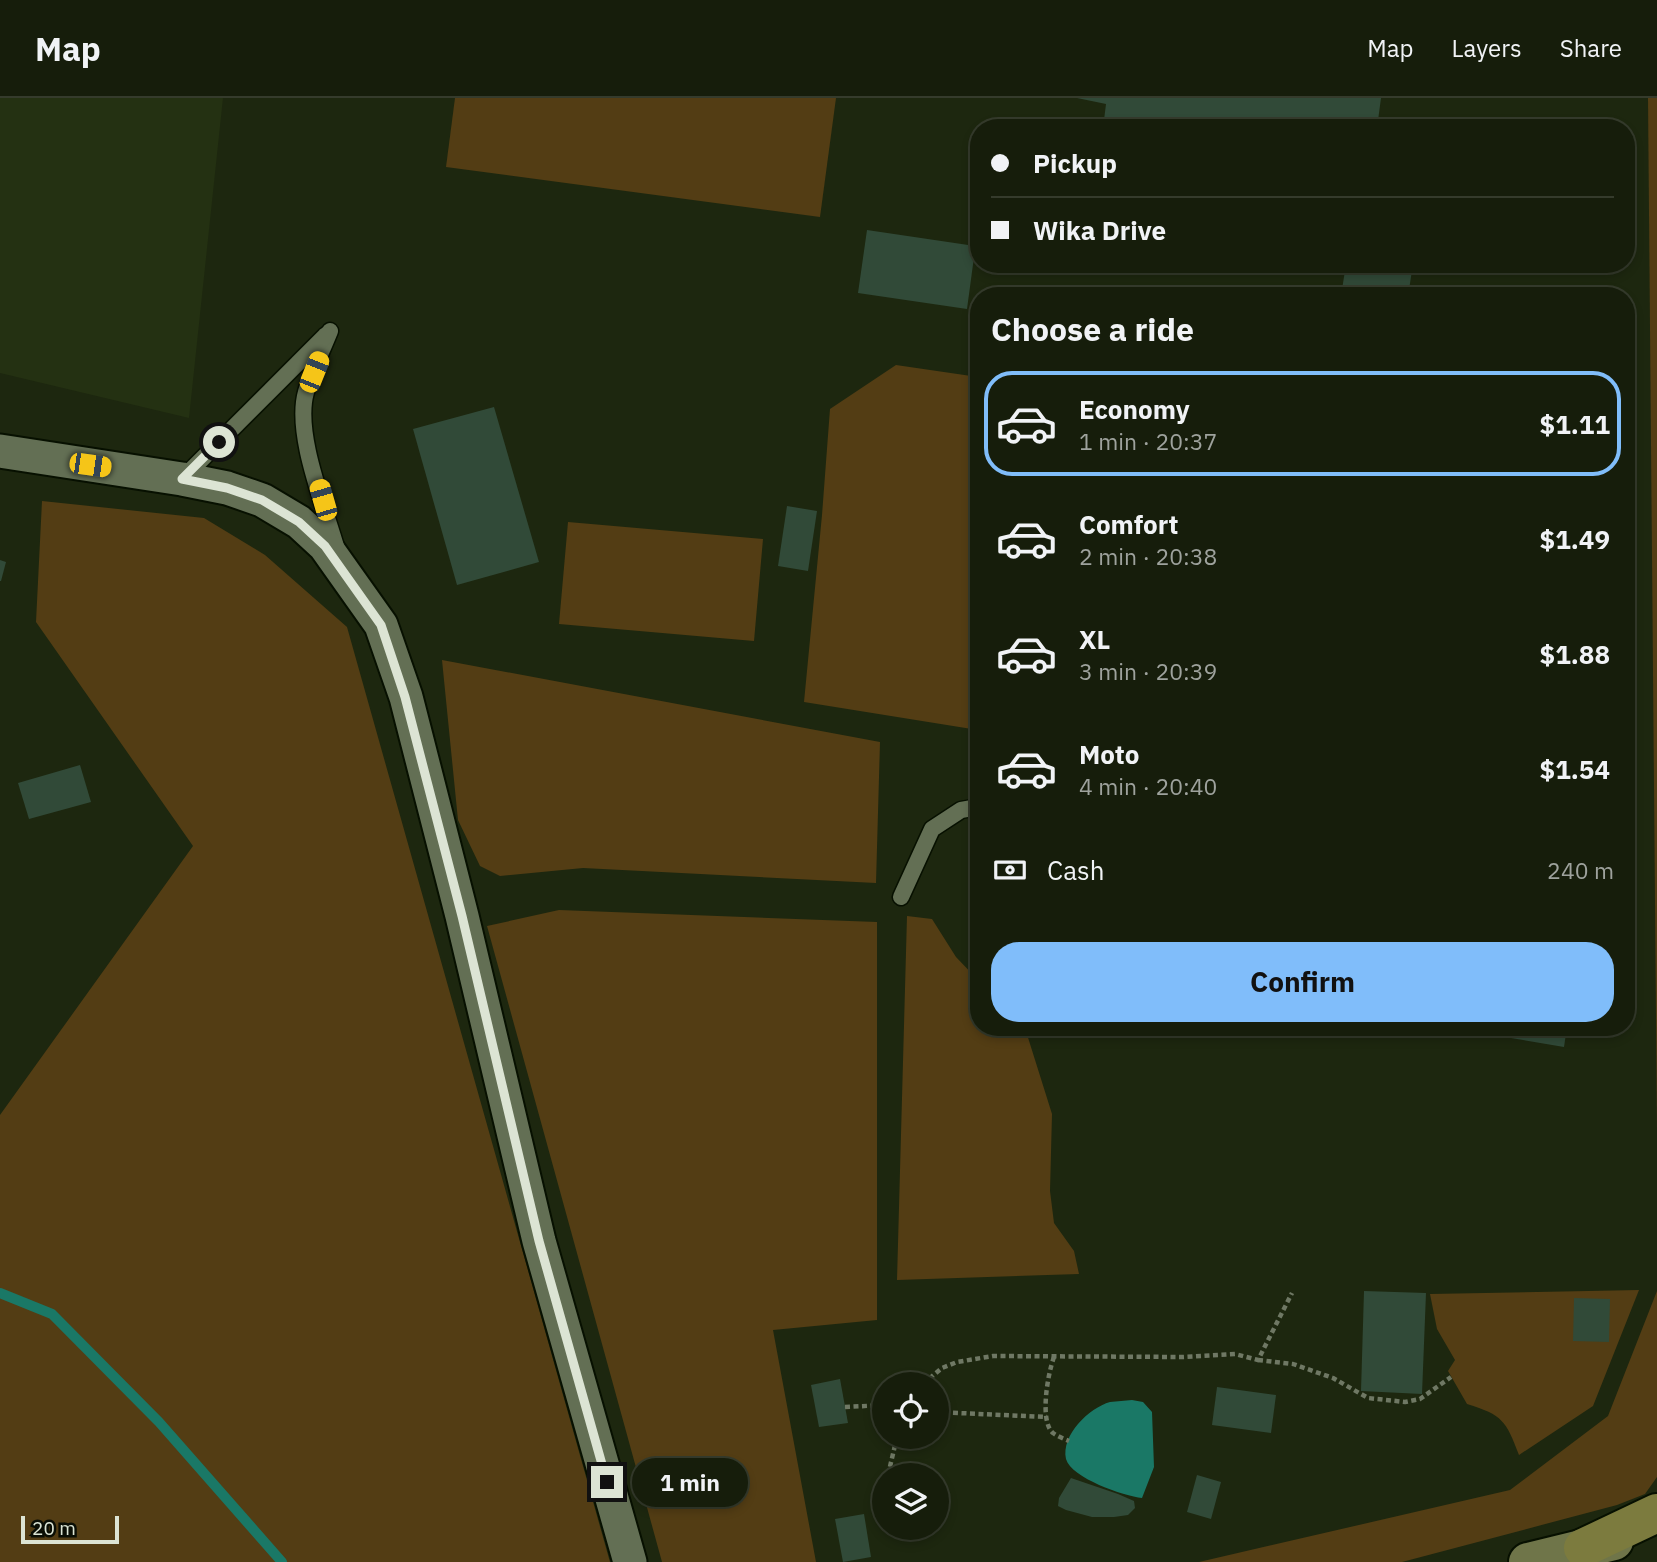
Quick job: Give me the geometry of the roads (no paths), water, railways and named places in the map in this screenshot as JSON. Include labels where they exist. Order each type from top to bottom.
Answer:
[{"type":"main road","points":[[1583,1548],[1657,1513]]},
{"type":"main road","points":[[1528,1562],[1657,1531]]},
{"type":"street","points":[[0,451],[182,479],[227,488],[262,500],[299,522],[325,546],[381,625],[405,697],[465,930],[539,1241],[630,1562]]},
{"type":"lane","points":[[182,479],[330,331],[305,393],[303,427],[344,573]]},
{"type":"lane","points":[[901,897],[932,830],[961,810],[970,808]]},
{"type":"water","points":[[1110,1402],[1143,1402],[1152,1412],[1154,1467],[1142,1498],[1111,1490],[1087,1479],[1077,1473],[1066,1459],[1072,1432],[1086,1416]]},
{"type":"waterway","points":[[0,1293],[52,1314],[159,1422],[282,1562]]}]
